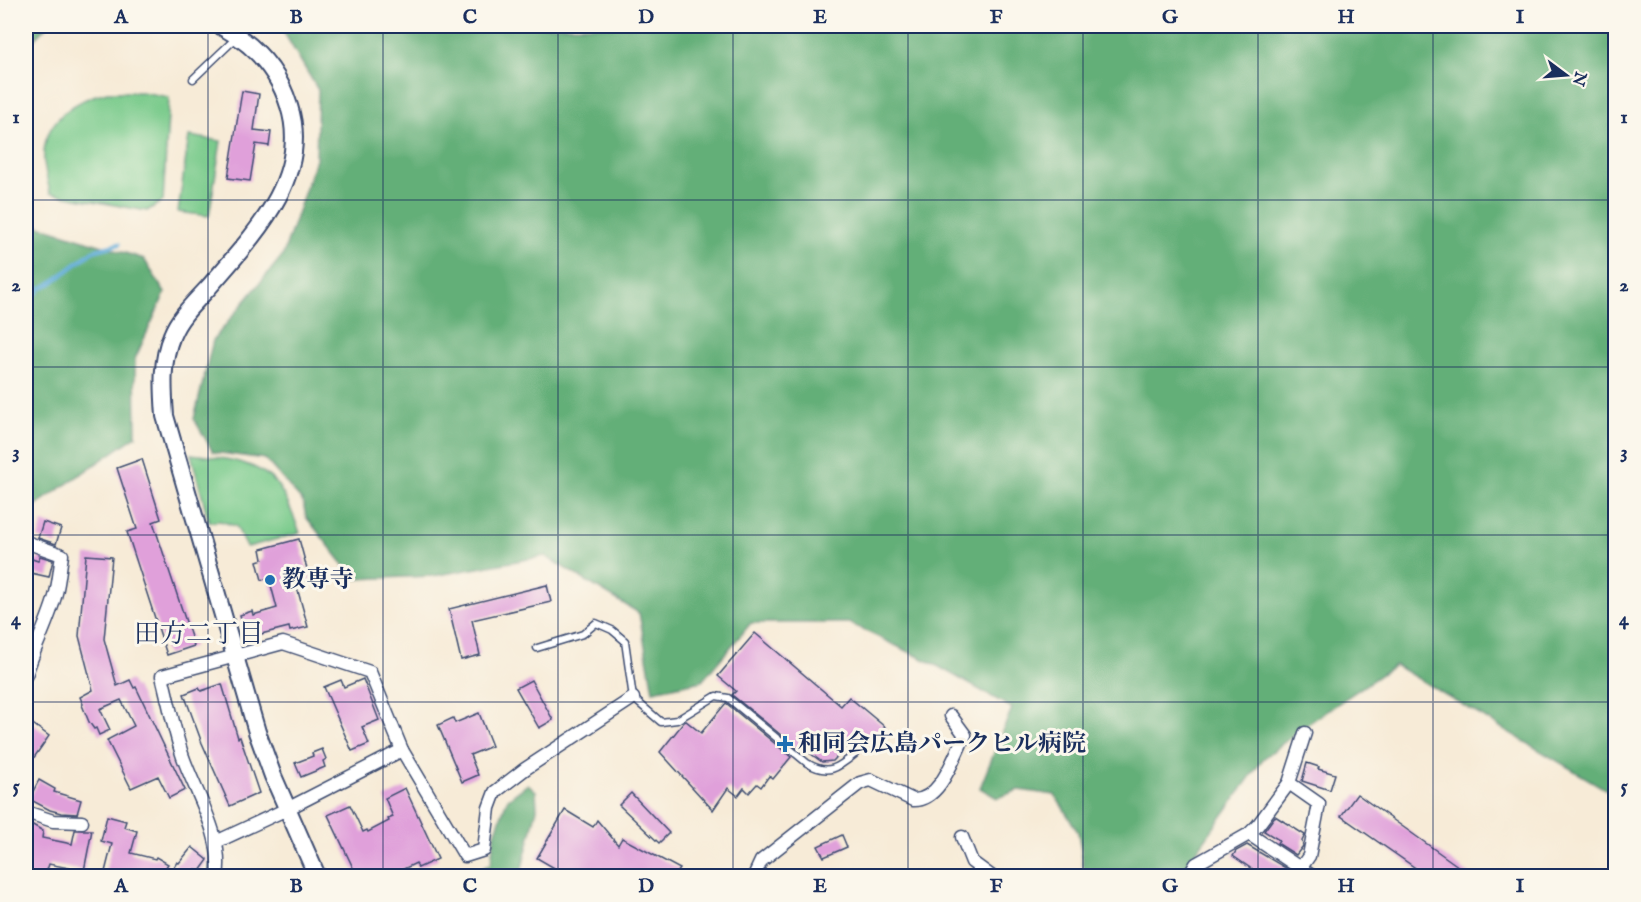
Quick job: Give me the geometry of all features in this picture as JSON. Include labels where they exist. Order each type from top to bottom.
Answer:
[{"type":"street","points":[[221,26],[239,36],[259,53],[274,71],[285,91],[292,116],[294,135],[291,166],[282,190],[267,216],[184,315],[172,333],[165,359],[163,383],[165,416],[256,732],[317,876]]},
{"type":"street","points":[[26,542],[62,555],[50,613],[33,649],[26,675]]},
{"type":"street","points":[[217,876],[219,865],[216,842],[183,756],[162,676],[284,643],[370,672],[402,750],[465,856],[484,850],[489,808],[495,792],[525,769],[633,698]]},
{"type":"street","points":[[754,876],[761,861],[860,783],[871,780],[913,800],[929,796],[939,786],[964,735],[951,716]]},
{"type":"street","points":[[1194,874],[1196,864],[1249,834],[1289,783],[1305,733]]},
{"type":"street","points":[[216,842],[287,809],[402,750]]},
{"type":"street","points":[[1289,783],[1319,804],[1309,856],[1298,872]]},
{"type":"street","points":[[26,812],[53,821],[82,822]]},
{"type":"street","points":[[1249,834],[1298,872],[1312,876]]},
{"type":"street","points":[[962,837],[972,862],[991,876]]},
{"type":"lane","points":[[193,79],[239,36]]},
{"type":"lane","points":[[537,648],[583,633],[596,623],[612,630],[625,641],[633,698],[662,722],[677,720],[716,696],[728,698],[817,769],[828,770],[840,766],[855,754]]},
{"type":"green space","points":[[26,26],[47,26],[26,48]]},
{"type":"green space","points":[[280,26],[1615,26],[1615,795],[1395,665],[1305,726],[1263,759],[1179,876],[1085,876],[1078,832],[1055,795],[1019,790],[997,798],[980,788],[1012,708],[934,664],[849,623],[751,623],[702,681],[653,691],[639,613],[545,556],[433,576],[355,579],[306,517],[303,502],[265,459],[213,452],[194,419],[213,340],[283,255],[316,159],[318,90]]},
{"type":"green space","points":[[107,92],[142,92],[169,97],[163,201],[147,211],[50,193],[44,156],[46,139],[51,129],[65,112],[75,105]]},
{"type":"green space","points":[[189,136],[221,141],[209,216],[178,212]]},
{"type":"green space","points":[[26,216],[36,225],[144,259],[165,293],[135,359],[136,436],[26,512]]},
{"type":"green space","points":[[191,454],[238,462],[270,477],[285,497],[300,533],[247,547],[236,526],[220,521],[209,522]]},
{"type":"green space","points":[[528,784],[536,791],[537,809],[518,876],[410,876],[454,867],[476,870],[491,863],[494,837],[507,800]]},
{"type":"building","points":[[242,91],[259,94],[254,130],[271,132],[269,146],[256,144],[250,181],[228,178]]},
{"type":"building","points":[[142,459],[161,519],[153,522],[194,646],[167,655],[127,532],[137,529],[117,468]]},
{"type":"building","points":[[43,522],[61,528],[56,544],[38,538]]},
{"type":"building","points":[[299,539],[310,580],[296,584],[308,627],[290,631],[289,627],[257,635],[254,622],[243,626],[240,615],[252,611],[253,615],[277,608],[269,578],[262,580],[257,561],[263,559],[261,549]]},
{"type":"building","points":[[86,555],[112,557],[104,639],[117,686],[130,680],[134,688],[136,687],[185,790],[169,798],[158,776],[131,788],[107,740],[134,726],[121,700],[100,709],[110,730],[99,735],[96,728],[94,729],[89,722],[82,705],[80,697],[93,690],[79,636]]},
{"type":"building","points":[[40,556],[53,560],[49,577],[26,572],[26,557],[38,561]]},
{"type":"building","points":[[547,585],[551,602],[472,620],[480,655],[461,660],[449,609]]},
{"type":"building","points":[[755,633],[841,706],[849,697],[885,727],[863,752],[851,742],[833,761],[822,762],[800,746],[798,749],[732,695],[736,691],[718,676]]},
{"type":"building","points":[[363,679],[379,720],[362,727],[369,744],[352,751],[324,687],[341,680],[344,687]]},
{"type":"building","points":[[531,680],[553,720],[539,728],[516,688]]},
{"type":"building","points":[[222,684],[238,738],[240,737],[259,793],[230,806],[202,743],[184,694],[199,688],[201,691]]},
{"type":"building","points":[[726,703],[791,757],[773,779],[769,776],[761,787],[757,784],[749,793],[744,788],[738,796],[728,788],[713,810],[660,752],[684,722],[686,721],[701,733]]},
{"type":"building","points":[[479,713],[492,746],[470,755],[478,775],[462,782],[438,725],[453,718],[455,723]]},
{"type":"building","points":[[26,719],[49,736],[26,769]]},
{"type":"building","points":[[322,749],[326,759],[323,761],[325,767],[301,777],[295,763],[313,756],[312,753]]},
{"type":"building","points":[[1307,763],[1335,774],[1330,790],[1302,781]]},
{"type":"building","points":[[39,780],[55,789],[54,792],[81,800],[77,814],[50,810],[29,799]]},
{"type":"building","points":[[405,788],[438,859],[418,868],[416,863],[389,876],[357,876],[328,815],[350,805],[363,832],[367,830],[368,832],[393,817],[385,798]]},
{"type":"building","points":[[631,793],[669,833],[659,843],[619,805]]},
{"type":"building","points":[[1357,794],[1472,876],[1427,876],[1341,816]]},
{"type":"building","points":[[565,810],[593,827],[597,820],[618,845],[622,838],[680,869],[675,876],[568,876],[537,858]]},
{"type":"building","points":[[107,816],[126,821],[124,827],[137,831],[131,853],[155,859],[156,857],[168,864],[160,876],[123,876],[105,872],[112,844],[101,841]]},
{"type":"building","points":[[1275,816],[1305,835],[1302,841],[1303,846],[1296,855],[1264,831]]},
{"type":"building","points":[[26,821],[43,831],[42,838],[72,844],[75,830],[92,830],[84,871],[49,864],[45,876],[26,876]]},
{"type":"building","points":[[842,835],[847,847],[824,857],[818,846]]},
{"type":"building","points":[[1247,845],[1289,870],[1287,876],[1262,876],[1233,856],[1236,851]]},
{"type":"building","points":[[192,847],[208,860],[200,871],[196,869],[192,876],[169,876],[177,862],[179,863]]},
{"type":"waterway","points":[[37,293],[39,289],[50,284],[93,251],[119,244]]},
{"type":"waterway","points":[[26,306],[30,291]]},
{"type":"place","name":"教専寺","points":[[270,580]]},
{"type":"place","name":"和同会広島パークヒル病院","points":[[785,744]]},
{"type":"district","name":"田方二丁目","points":[[199,634]]}]
